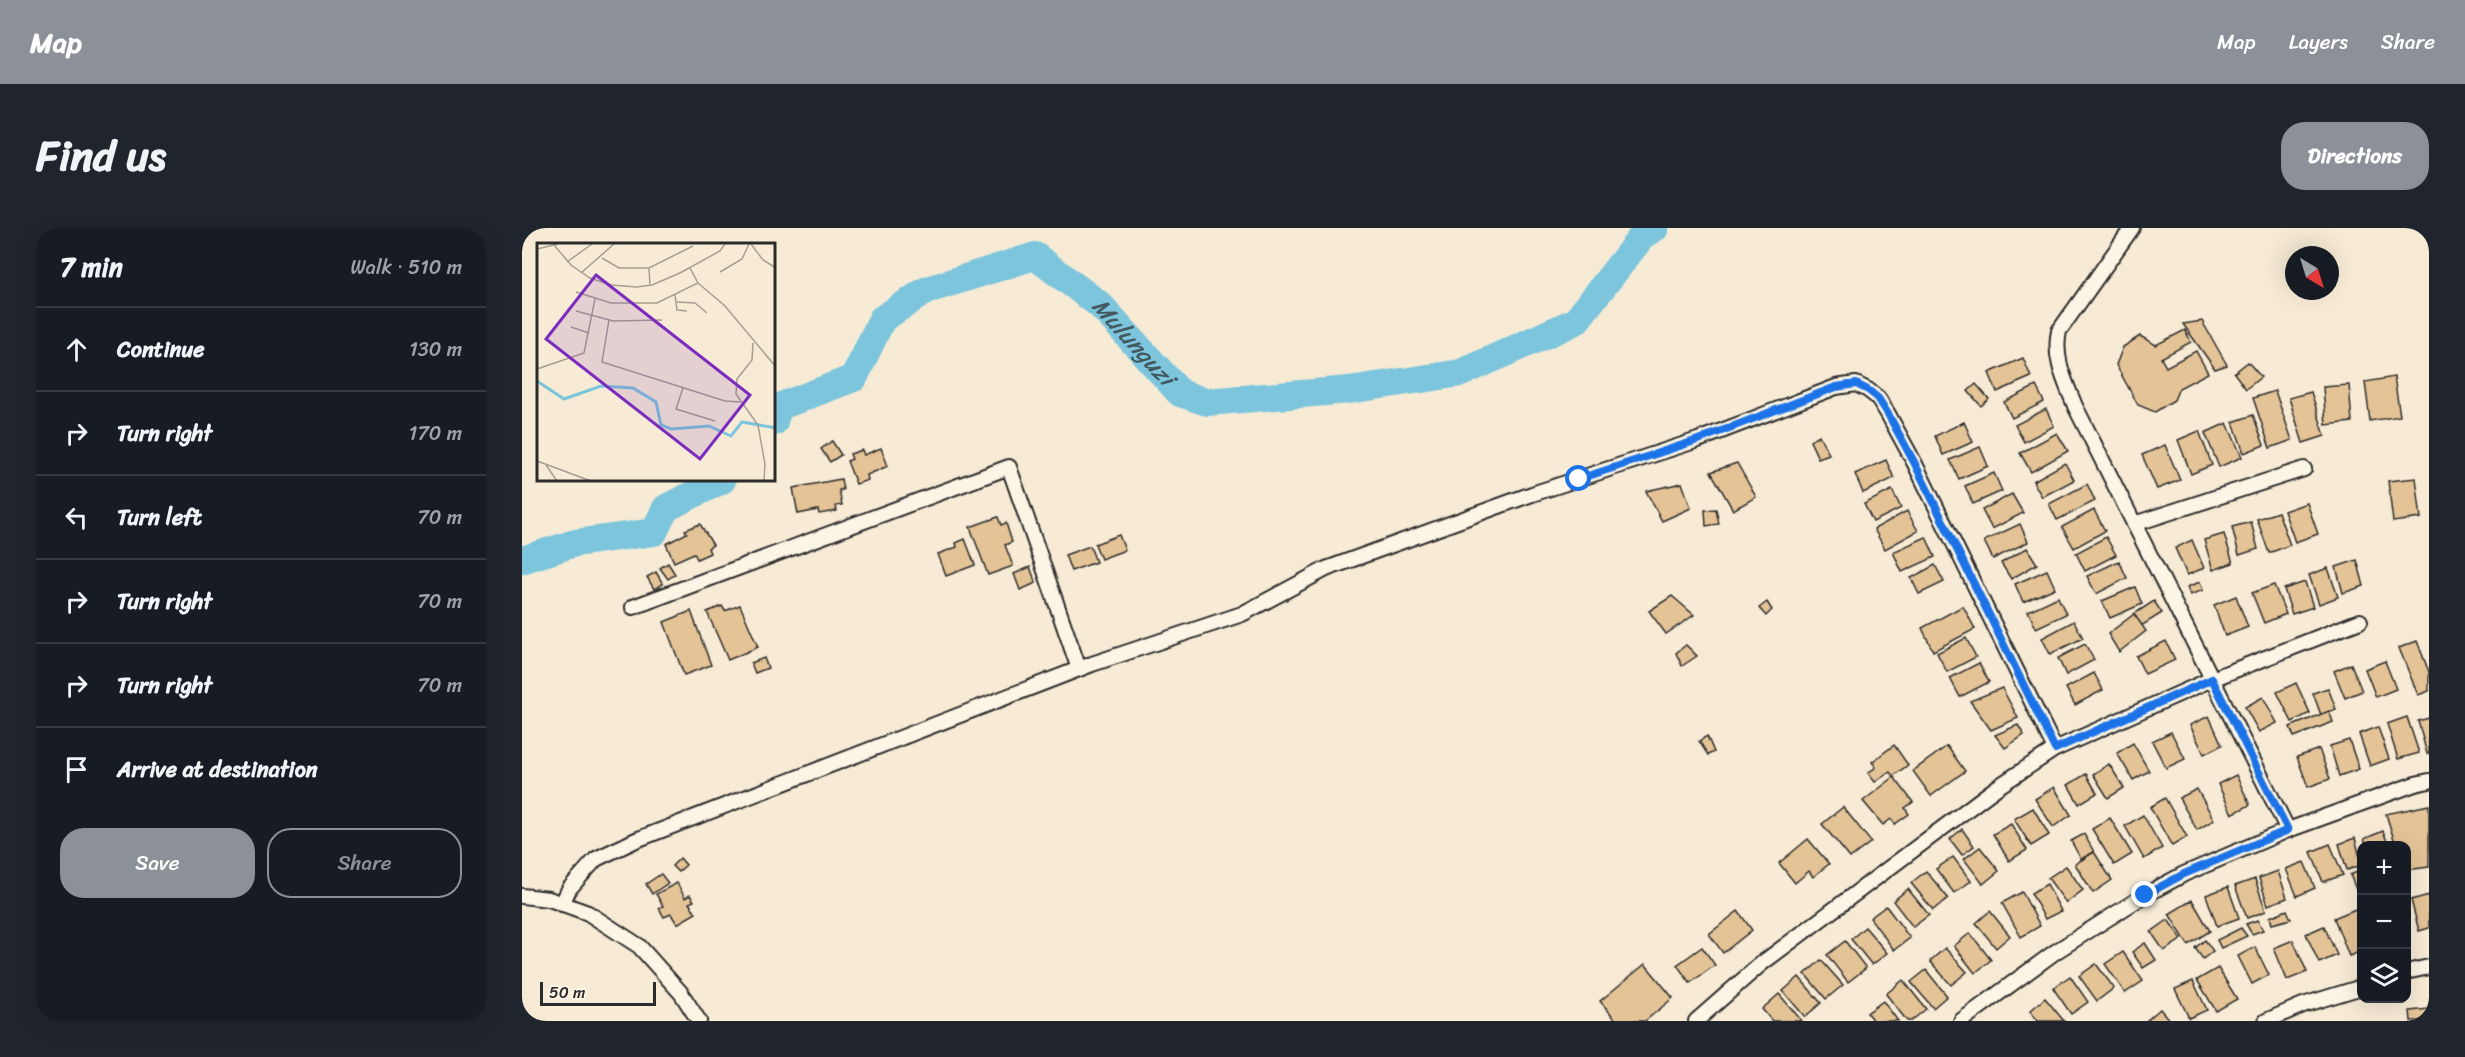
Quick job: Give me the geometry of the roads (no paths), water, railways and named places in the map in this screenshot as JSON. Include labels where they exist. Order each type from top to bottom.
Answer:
[{"type":"street","points":[[2132,228],[2059,331],[2056,345],[2060,367],[2075,406],[2288,830]]},
{"type":"street","points":[[562,904],[569,889],[596,859],[626,845],[1079,669],[1242,614],[1326,569],[1408,538],[1532,494],[1698,440],[1836,387],[1856,384],[1878,398],[1888,414],[1914,462],[2055,749]]},
{"type":"street","points":[[633,607],[1009,467],[1079,669]]},
{"type":"street","points":[[2134,524],[2304,469]]},
{"type":"street","points":[[1696,1021],[1761,964],[1996,788],[2055,749],[2212,679],[2360,621]]},
{"type":"street","points":[[1961,1021],[2055,952],[2145,895],[2184,874],[2288,830],[2429,781]]},
{"type":"street","points":[[522,896],[549,899],[588,913],[639,946],[681,993],[699,1021]]},
{"type":"street","points":[[2411,971],[2429,967]]},
{"type":"street","points":[[2266,1021],[2303,1005],[2357,988]]},
{"type":"waterway","name":"Mulunguzi","points":[[776,414],[778,407],[854,378],[882,319],[927,290],[1035,256],[1100,305],[1180,393],[1207,402],[1349,390],[1461,373],[1576,321],[1643,235],[1655,228]]},
{"type":"waterway","name":"Mulunguzi","points":[[522,560],[575,543],[654,532],[666,508],[718,482]]}]
